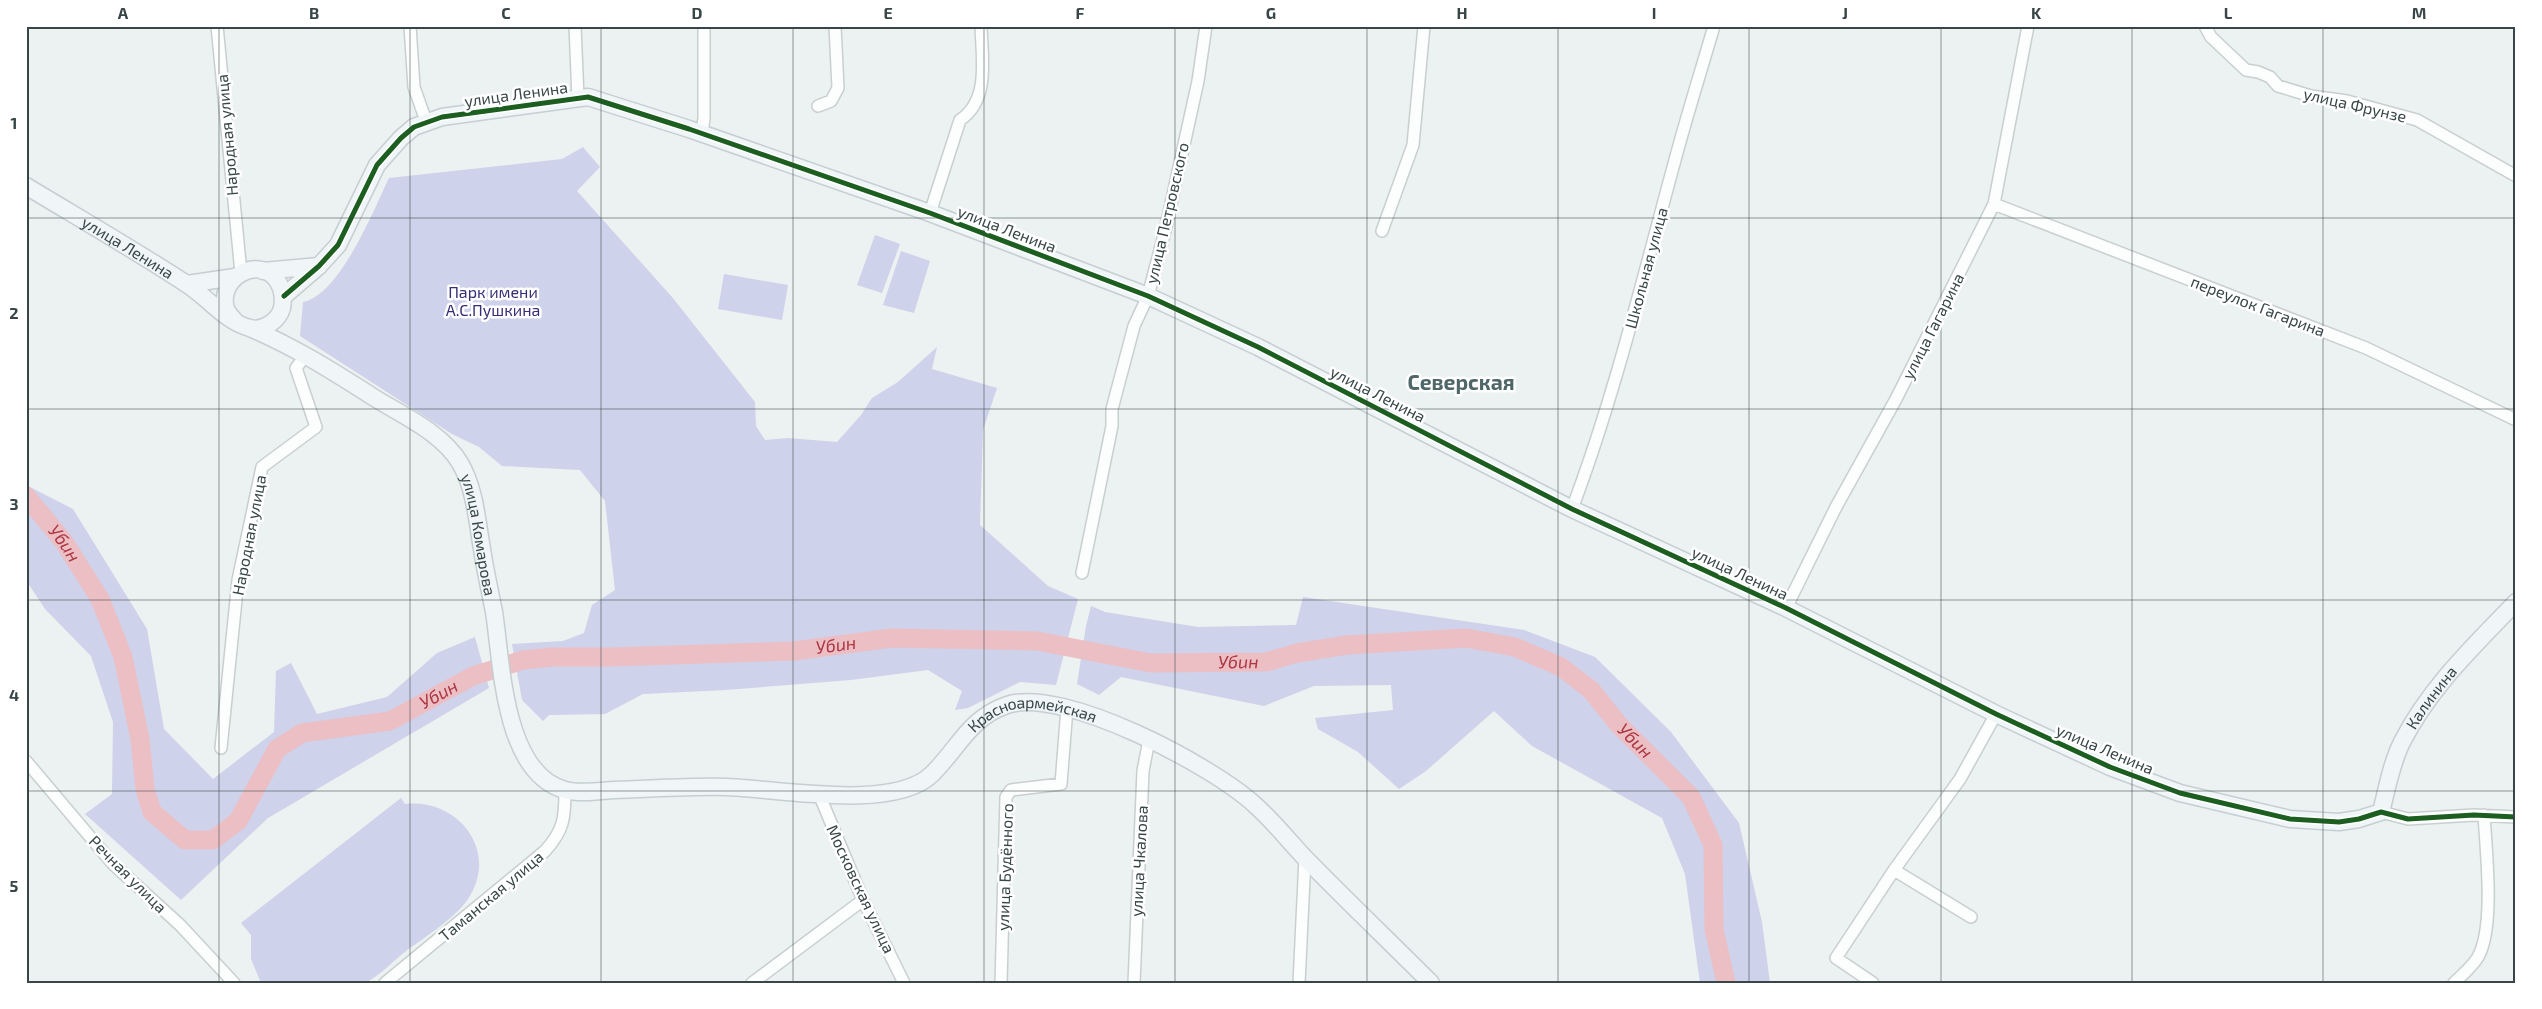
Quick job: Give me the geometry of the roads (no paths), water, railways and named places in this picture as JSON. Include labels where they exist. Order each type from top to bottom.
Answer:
[{"type":"street","name":"Народная улица","points":[[217,26],[238,275]]},
{"type":"street","points":[[410,26],[414,87],[426,121]]},
{"type":"street","points":[[575,26],[578,98]]},
{"type":"street","points":[[702,133],[704,118],[704,26]]},
{"type":"street","points":[[818,106],[831,101],[838,88],[836,26]]},
{"type":"street","points":[[930,214],[960,120],[972,112],[980,91],[981,26]]},
{"type":"street","name":"улица Петровского","points":[[1082,573],[1112,426],[1112,409],[1134,326],[1148,296],[1165,231],[1198,81],[1206,26]]},
{"type":"street","points":[[1382,231],[1413,146],[1424,26]]},
{"type":"street","name":"Школьная улица","points":[[1572,509],[1585,475],[1629,332],[1675,158],[1714,26]]},
{"type":"street","name":"улица Гагарина","points":[[1786,608],[1836,507],[1896,399],[1994,204],[2028,26]]},
{"type":"street","name":"улица Фрунзе","points":[[2205,26],[2211,37],[2246,70],[2270,77],[2278,86],[2311,96],[2347,101],[2418,120],[2516,176]]},
{"type":"street","name":"улица Ленина","points":[[284,296],[319,266],[338,245],[377,165],[401,138],[426,121],[475,112],[588,97],[702,133],[930,214],[1148,296],[1258,346],[1572,509],[1786,608],[1996,714],[2110,767],[2180,793],[2290,818],[2339,822],[2359,819],[2381,812]]},
{"type":"street","name":"улица Ленина","points":[[26,186],[187,284],[238,275],[247,271],[319,266]]},
{"type":"street","name":"переулок Гагарина","points":[[1994,204],[2366,348],[2516,420]]},
{"type":"street","points":[[263,271],[276,278],[284,296],[281,313],[292,346]]},
{"type":"street","points":[[235,321],[226,308],[227,288],[238,275]]},
{"type":"street","points":[[187,284],[235,321],[252,329],[270,325],[281,313]]},
{"type":"street","name":"улица Комарова","points":[[252,329],[292,346],[436,436],[459,460],[467,478],[474,507],[494,616],[496,647],[507,707],[520,746],[537,772],[566,790]]},
{"type":"street","name":"Народная улица","points":[[221,748],[238,580],[262,467],[316,427],[296,368],[306,355]]},
{"type":"street","name":"Калинина","points":[[2381,812],[2394,763],[2402,743],[2433,691],[2516,602]]},
{"type":"street","name":"Красноармейская","points":[[566,790],[725,787],[819,794],[890,794],[914,787],[929,776],[974,723],[986,714],[1011,703],[1046,703],[1086,712],[1149,740],[1187,759],[1253,803],[1305,858],[1431,983]]},
{"type":"street","name":"улица Будённого","points":[[1001,983],[1006,797],[1011,790],[1061,784],[1067,708]]},
{"type":"street","points":[[1873,983],[1836,958],[1894,870],[1960,779],[1996,714]]},
{"type":"street","name":"улица Чкалова","points":[[1134,983],[1143,771],[1149,740]]},
{"type":"street","name":"Речная улица","points":[[26,761],[113,864],[180,925],[234,983]]},
{"type":"street","name":"Таманская улица","points":[[385,983],[545,851],[558,837],[564,821],[566,790]]},
{"type":"street","name":"Московская улица","points":[[819,794],[863,900],[904,983]]},
{"type":"street","points":[[2381,812],[2408,819],[2484,815],[2516,817]]},
{"type":"street","points":[[2454,983],[2478,957],[2485,936],[2488,869],[2484,815]]},
{"type":"street","points":[[1299,983],[1305,858]]},
{"type":"street","points":[[1894,870],[1971,917]]},
{"type":"street","points":[[752,983],[863,900]]},
{"type":"waterway","name":"Убин","points":[[26,496],[64,542],[100,599],[123,657],[140,739],[145,789],[152,812],[185,840],[213,840],[238,821],[277,749],[302,733],[390,721],[473,676],[523,660],[552,657],[794,651],[892,638],[1037,641],[1151,663],[1266,662],[1297,653],[1347,645],[1466,638],[1515,647],[1561,667],[1591,690],[1619,725],[1691,797],[1713,845],[1714,929],[1726,983]]},
{"type":"district","name":"Северская","points":[[1461,383]]},
{"type":"park label","name":"Парк имени А.С.Пушкина","points":[[493,301]]}]
